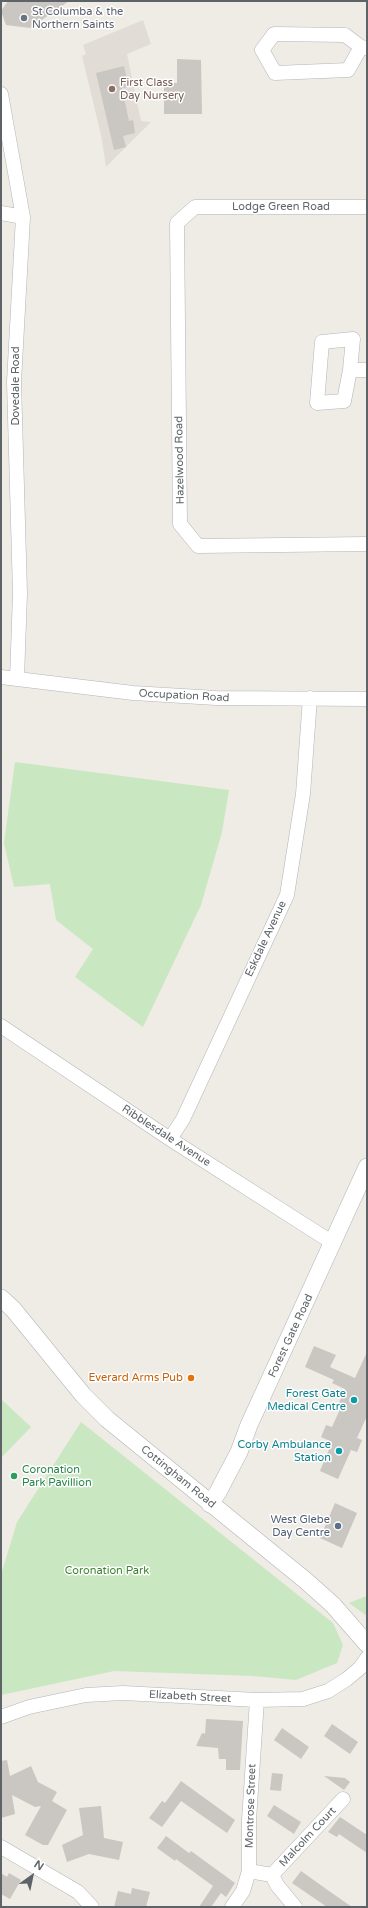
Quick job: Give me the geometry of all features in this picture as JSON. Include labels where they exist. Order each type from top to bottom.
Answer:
[{"type":"street","points":[[274,34],[345,35],[364,48],[348,70],[275,73],[262,50],[274,34]]},
{"type":"street","name":"Dovedale Road","points":[[1,94],[23,217],[7,381],[20,593],[17,679]]},
{"type":"street","name":"Lodge Green Road","points":[[195,207],[367,207]]},
{"type":"street","name":"Hazelwood Road","points":[[195,207],[177,223],[180,524],[198,546],[367,544]]},
{"type":"street","points":[[1,213],[23,217]]},
{"type":"street","points":[[353,339],[350,370],[344,401],[317,403],[322,342],[353,339]]},
{"type":"street","points":[[350,370],[367,370]]},
{"type":"street","name":"Occupation Road","points":[[1,677],[141,694],[216,698],[367,699]]},
{"type":"street","name":"Eskdale Avenue","points":[[170,1140],[183,1119],[287,895],[303,794],[310,698]]},
{"type":"street","name":"Ribblesdale Avenue","points":[[1,1026],[170,1140],[333,1242]]},
{"type":"street","name":"Forest Gate Road","points":[[210,1504],[239,1452],[249,1425],[367,1167]]},
{"type":"street","name":"Cottingham Road","points":[[1,1298],[13,1309],[83,1394],[106,1419],[305,1580],[333,1605],[367,1644]]},
{"type":"street","name":"Elizabeth Street","points":[[1,1717],[29,1707],[94,1695],[123,1693],[257,1700],[303,1699],[328,1691],[347,1679],[360,1668],[367,1658]]},
{"type":"street","name":"Montrose Street","points":[[232,1907],[243,1891],[249,1871],[248,1820],[257,1700]]},
{"type":"street","name":"Malcolm Court","points":[[272,1875],[343,1799]]},
{"type":"street","points":[[1,1847],[78,1892],[92,1907]]},
{"type":"street","name":"Malcolm Court","points":[[249,1871],[272,1875]]},
{"type":"street","name":"Malcolm Court","points":[[272,1875],[277,1885],[295,1907]]},
{"type":"shaded area","name":"First Class Day Nursery","points":[[143,20],[151,44],[127,54],[141,121],[151,122],[106,167],[101,135],[82,56],[86,54],[83,45]]},
{"type":"green space","points":[[15,762],[229,790],[222,832],[201,905],[143,1027],[75,977],[93,949],[56,920],[50,884],[14,887],[4,843]]},
{"type":"green space","points":[[1,1399],[31,1427],[1,1458]]},
{"type":"green space","name":"Coronation Park","points":[[81,1422],[333,1623],[343,1645],[337,1663],[296,1680],[253,1676],[114,1671],[1,1695],[1,1575],[17,1522]]},
{"type":"green space","points":[[367,1596],[367,1616],[349,1603]]},
{"type":"building","name":"St Columba & the Northern Saints","points":[[8,1],[69,1],[30,28],[6,25],[1,11]]},
{"type":"building","points":[[177,59],[201,60],[202,114],[164,114],[164,83],[177,83]]},
{"type":"building","points":[[124,66],[129,87],[122,88],[129,121],[133,120],[135,133],[123,136],[126,147],[114,150],[96,73]]},
{"type":"building","points":[[314,1346],[336,1355],[330,1367],[355,1378],[367,1352],[367,1416],[357,1438],[362,1440],[357,1452],[351,1450],[338,1479],[320,1471],[332,1442],[321,1437],[326,1425],[332,1427],[341,1407],[338,1405],[345,1389],[332,1383],[334,1380],[305,1367]]},
{"type":"building","name":"West Glebe Day Centre","points":[[335,1503],[357,1513],[342,1548],[320,1538]]},
{"type":"building","points":[[206,1719],[243,1721],[240,1770],[226,1770],[226,1759],[219,1759],[218,1748],[196,1746],[202,1733],[205,1734]]},
{"type":"building","points":[[332,1724],[358,1742],[350,1754],[324,1736]]},
{"type":"building","points":[[282,1728],[309,1747],[301,1759],[274,1740]]},
{"type":"building","points":[[7,1760],[10,1776],[31,1766],[38,1782],[57,1792],[52,1801],[67,1810],[48,1845],[43,1845],[25,1835],[41,1806],[35,1807],[12,1795],[15,1814],[1,1818],[1,1761]]},
{"type":"building","points":[[272,1773],[283,1774],[281,1791],[270,1790]]},
{"type":"building","points":[[324,1776],[345,1778],[350,1782],[344,1790]]},
{"type":"building","points":[[181,1781],[235,1820],[227,1833],[181,1801],[162,1827],[149,1818],[162,1801],[165,1803]]},
{"type":"building","points":[[274,1805],[301,1822],[294,1834],[267,1816]]},
{"type":"building","points":[[101,1806],[104,1838],[123,1842],[119,1860],[89,1854],[67,1862],[62,1845],[83,1835],[79,1808]]},
{"type":"building","points":[[340,1817],[367,1835],[367,1853],[339,1834],[337,1837],[328,1832]]},
{"type":"building","points":[[166,1836],[189,1853],[191,1851],[235,1883],[226,1897],[221,1893],[211,1907],[199,1907],[213,1886],[176,1859],[175,1861],[157,1848]]},
{"type":"building","points":[[301,1871],[352,1907],[327,1907],[292,1883]]},
{"type":"building","points":[[1,1873],[7,1877],[9,1873],[21,1880],[10,1899],[1,1894]]},
{"type":"building","points":[[132,1888],[150,1892],[146,1907],[114,1907],[118,1891],[131,1894]]},
{"type":"place","name":"St Columba & the Northern Saints","points":[[24,18]]},
{"type":"place","name":"First Class Day Nursery","points":[[112,89]]},
{"type":"place","name":"Everard Arms Pub","points":[[191,1378]]},
{"type":"place","name":"Forest Gate Medical Centre","points":[[354,1400]]},
{"type":"place","name":"Corby Ambulance Station","points":[[339,1451]]},
{"type":"place","name":"Coronation Park Pavillion","points":[[14,1476]]},
{"type":"place","name":"West Glebe Day Centre","points":[[338,1526]]}]
